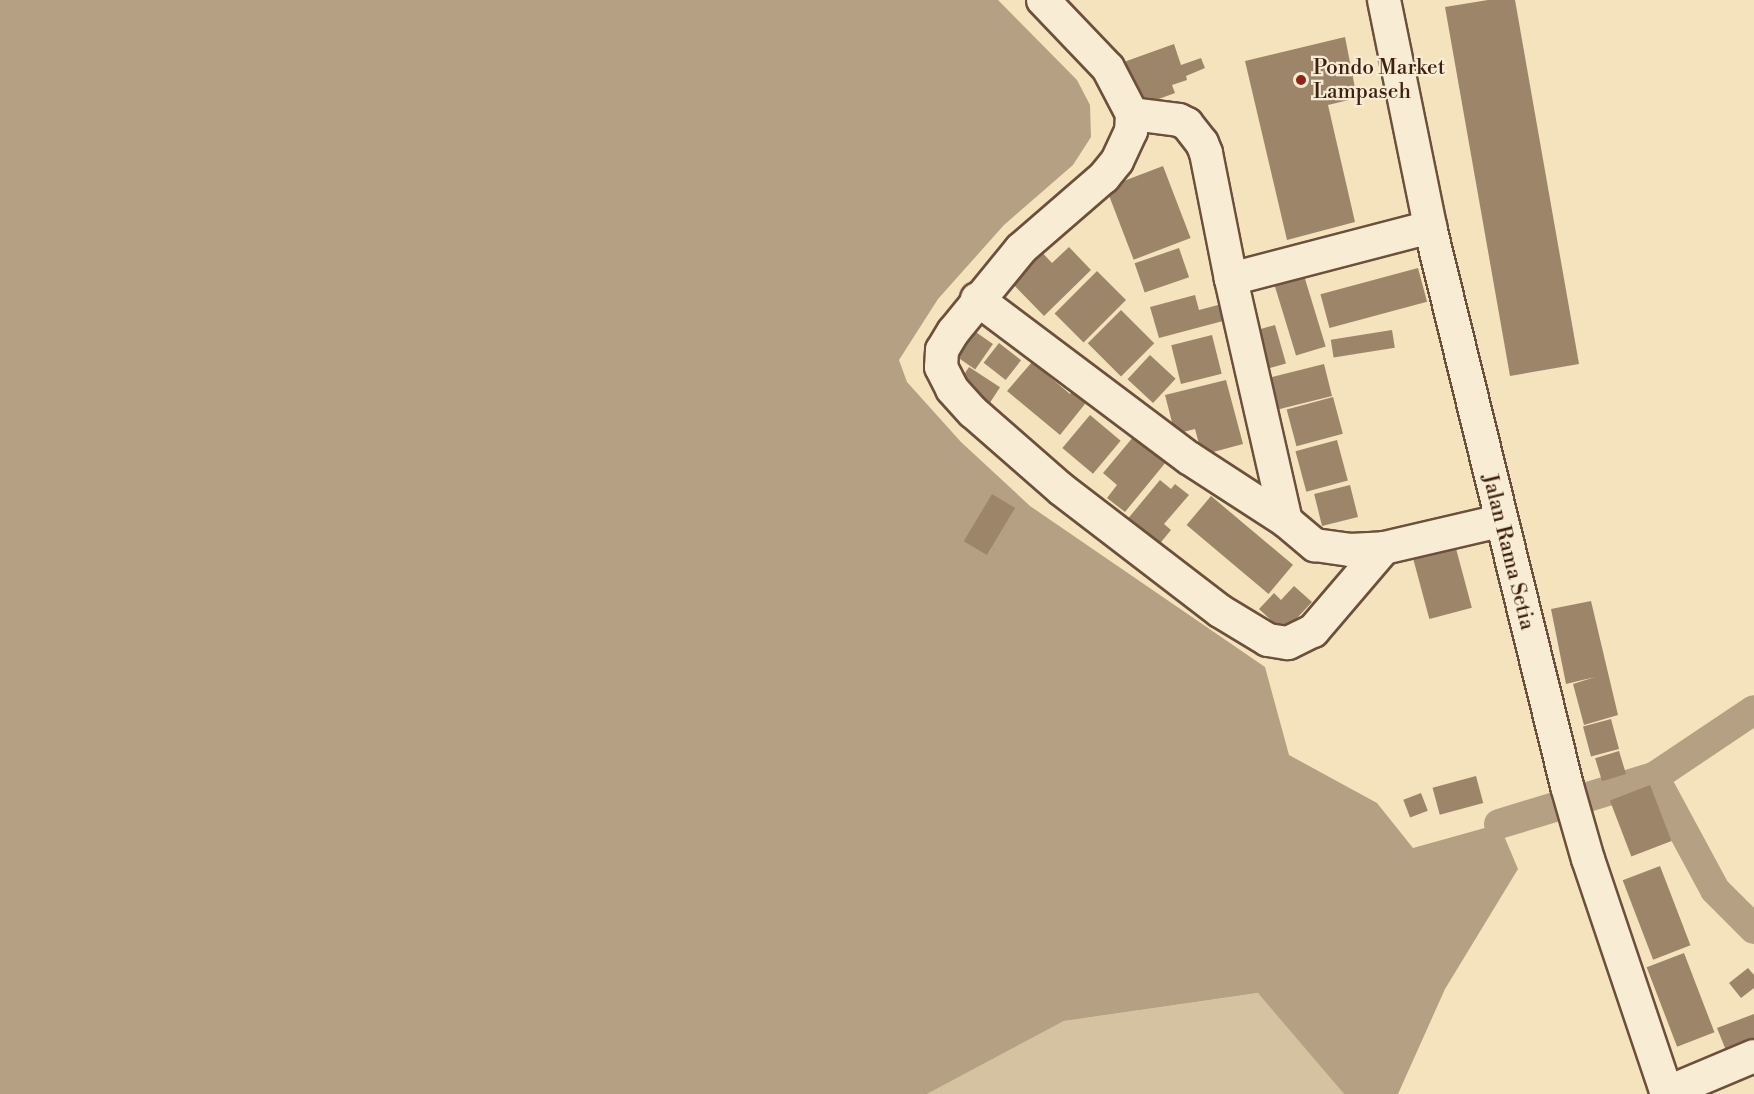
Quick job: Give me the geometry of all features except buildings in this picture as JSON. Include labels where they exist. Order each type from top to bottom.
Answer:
[{"type":"street","points":[[1043,0],[1108,68],[1131,114],[1131,131],[1117,161],[1104,177],[1021,249],[978,299],[942,350],[941,367],[952,389],[973,412],[1061,489],[1220,611],[1268,640],[1278,643],[1297,640],[1319,624],[1384,548]]},
{"type":"street","name":"Jalan Rama Setia","points":[[1384,0],[1430,227],[1500,521],[1567,786],[1588,859],[1666,1093]]},
{"type":"street","points":[[1131,114],[1179,120],[1187,124],[1202,143],[1286,521]]},
{"type":"street","points":[[1231,279],[1430,227]]},
{"type":"street","points":[[978,299],[1189,458],[1286,521],[1315,545],[1350,550],[1384,548],[1500,521]]},
{"type":"street","points":[[1666,1093],[1754,1056]]},
{"type":"shaded area","points":[[0,0],[998,0],[1077,80],[1090,105],[1091,137],[1073,165],[1004,225],[938,299],[899,360],[907,382],[961,442],[1030,506],[1265,667],[1289,755],[1377,803],[1413,848],[1499,824],[1518,869],[1445,989],[1398,1094],[1344,1094],[1258,993],[1064,1021],[927,1094],[0,1094]]},
{"type":"shaded area","points":[[1259,993],[1344,1094],[927,1094],[1064,1021]]},
{"type":"waterway","points":[[1654,777],[1754,710]]},
{"type":"waterway","points":[[1499,824],[1654,777],[1715,890],[1754,929]]},
{"type":"place","name":"Pondo Market Lampaseh","points":[[1301,80]]}]
